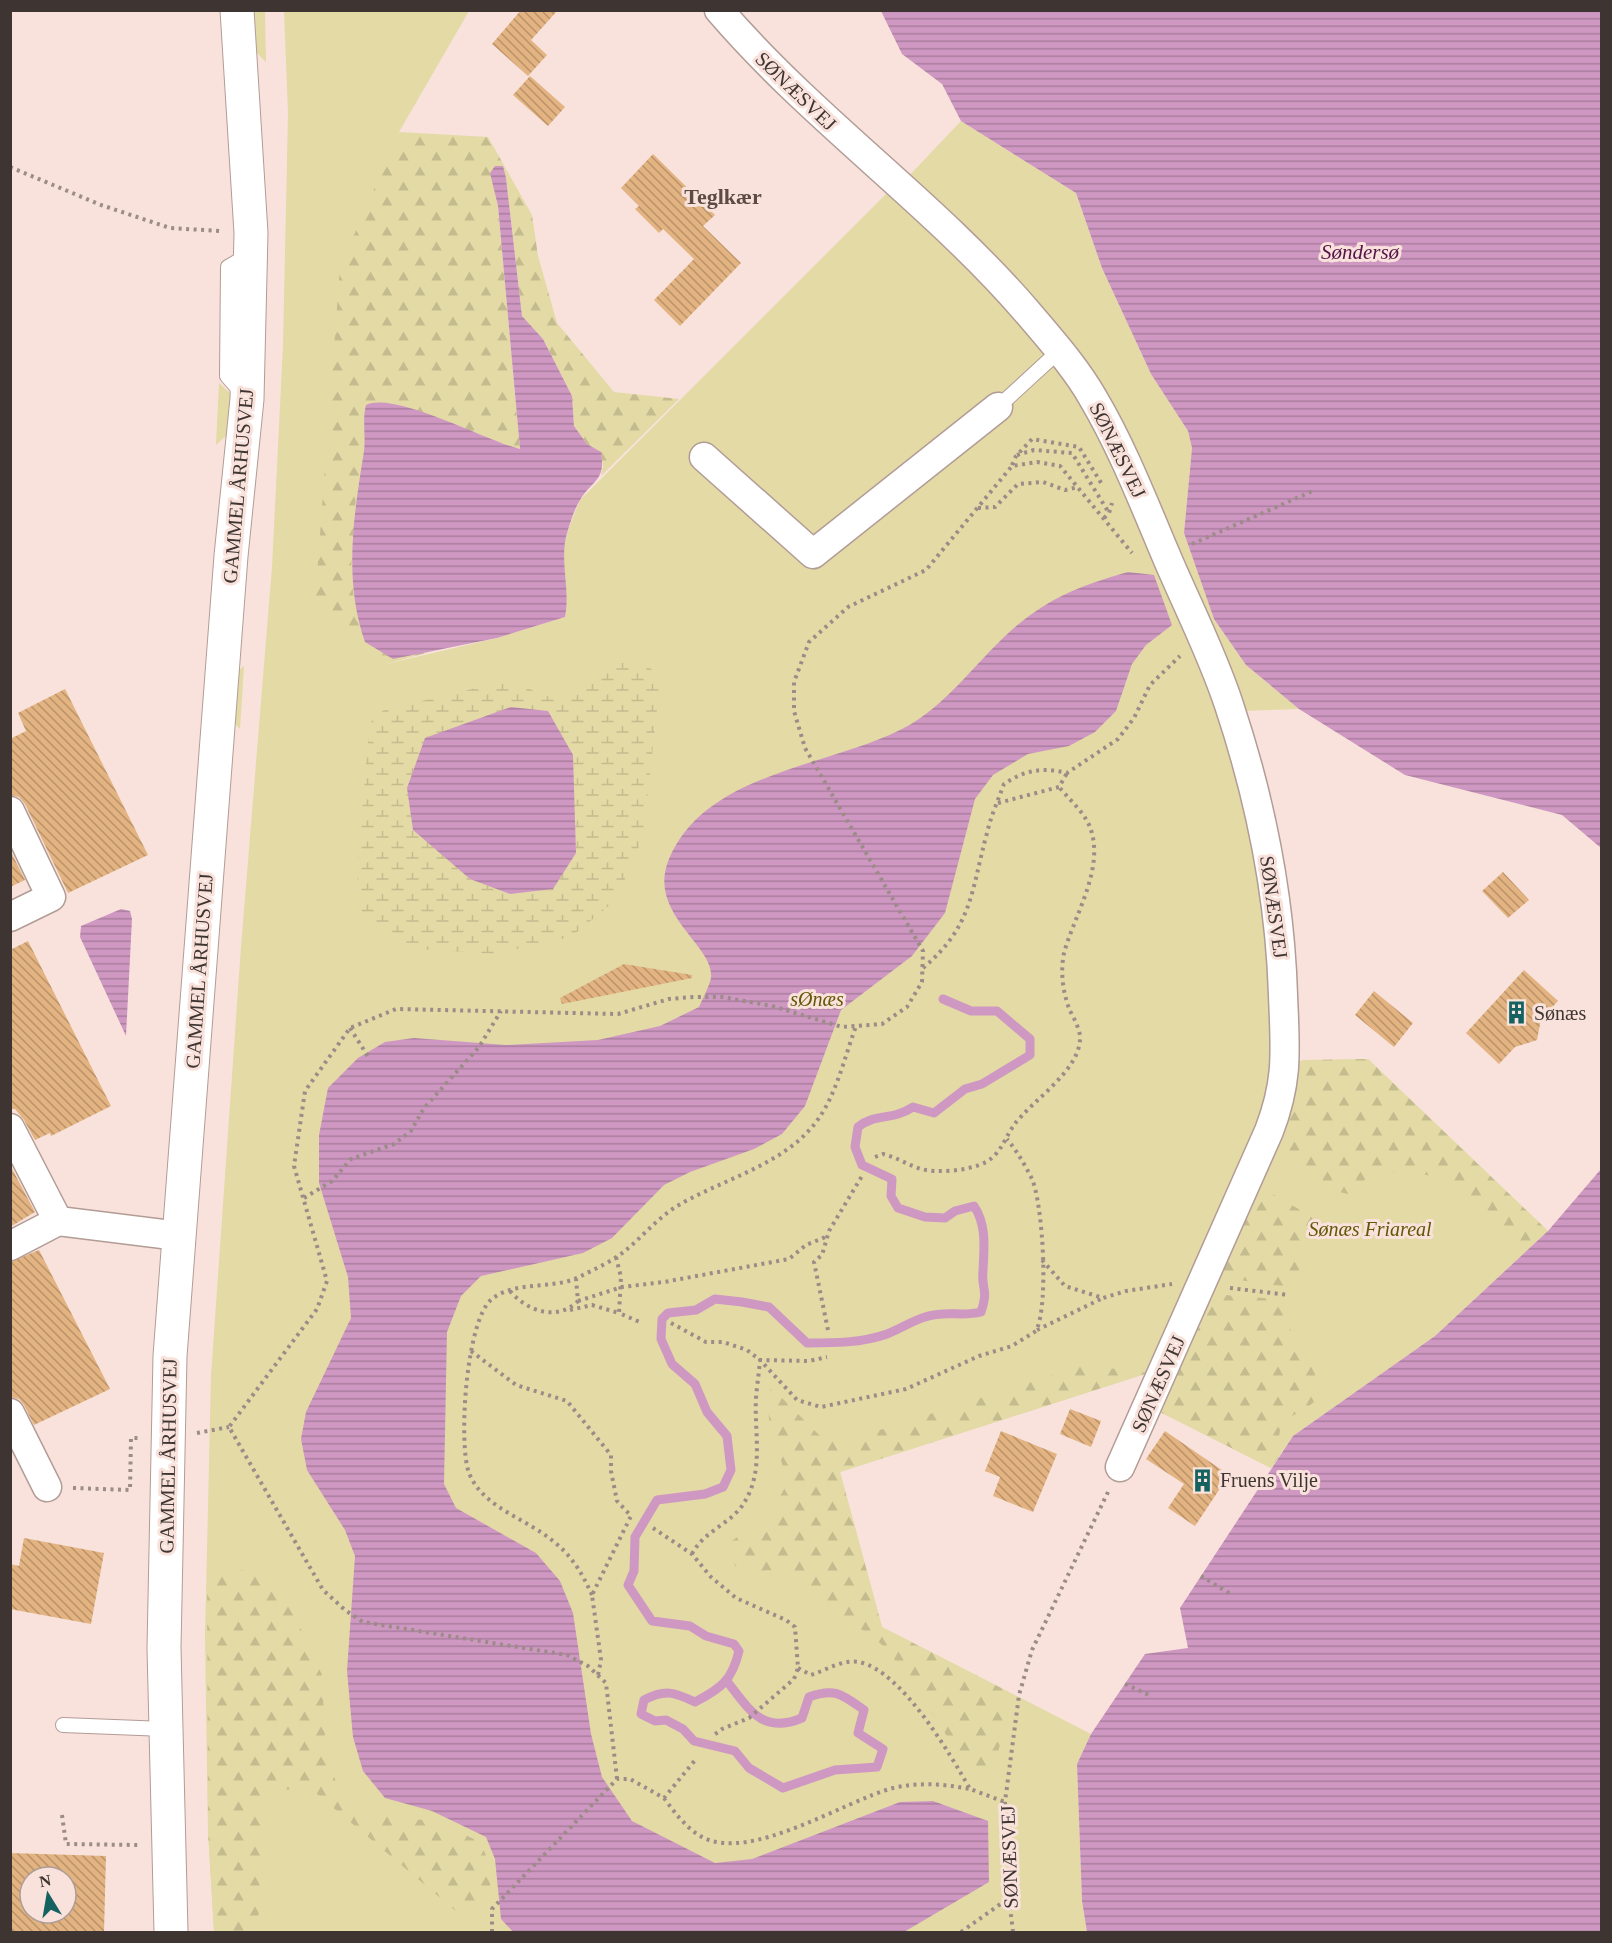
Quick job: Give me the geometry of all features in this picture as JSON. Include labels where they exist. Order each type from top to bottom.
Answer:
[{"type":"street","name":"GAMMEL ÅRHUSVEJ","points":[[171,1932],[165,1729],[168,1427],[179,1236],[219,715],[247,399],[251,243],[237,10]]},
{"type":"street","name":"SØNÆSVEJ","points":[[719,10],[755,52],[826,121],[911,193],[1029,313],[1091,394],[1116,438],[1229,704],[1266,843],[1282,942],[1285,1061],[1283,1091],[1279,1106],[1201,1288],[1120,1467]]},
{"type":"street","points":[[704,457],[813,554],[998,407]]},
{"type":"street","points":[[10,811],[51,897],[10,917]]},
{"type":"street","points":[[10,1128],[58,1221]]},
{"type":"street","points":[[10,1246],[58,1221],[179,1236]]},
{"type":"street","points":[[10,1413],[47,1487]]},
{"type":"lane","points":[[998,407],[1059,351]]},
{"type":"lane","points":[[63,1725],[165,1729]]},
{"type":"path","points":[[10,167],[101,205],[170,228],[251,243]]},
{"type":"path","points":[[616,1779],[606,1683],[598,1675],[588,1666],[567,1655],[363,1622],[345,1610],[323,1590],[229,1427],[317,1309],[327,1281],[294,1166],[305,1092],[350,1028],[396,1009],[618,1014],[669,999],[722,997],[772,1006],[842,1027],[882,1024],[907,1007],[922,982],[923,951],[805,748],[795,711],[794,682],[809,642],[848,607],[926,570],[1032,439],[1080,447],[1112,502],[1109,513],[1104,518]]},
{"type":"path","points":[[1016,456],[1034,450],[1072,453],[1109,513]]},
{"type":"path","points":[[1012,466],[1037,462],[1060,466],[1141,565],[1315,490]]},
{"type":"path","points":[[977,508],[995,507],[1018,484],[1043,482],[1065,490],[1079,487]]},
{"type":"path","points":[[997,803],[1059,787],[1066,773],[1118,739],[1134,718],[1150,685],[1166,667],[1202,639]]},
{"type":"path","points":[[923,968],[937,956],[957,930],[970,905],[987,830],[1004,784],[1015,776],[1032,769],[1050,769],[1066,773]]},
{"type":"path","points":[[875,1157],[883,1154],[891,1156],[922,1169],[959,1169],[980,1165],[994,1157],[1014,1125],[1071,1063],[1077,1052],[1080,1036],[1066,1000],[1062,977],[1064,953],[1087,891],[1093,857],[1092,832],[1086,819],[1059,787]]},
{"type":"path","points":[[304,1198],[332,1181],[351,1159],[394,1144],[411,1131],[424,1108],[479,1047],[501,1011]]},
{"type":"path","points":[[598,1675],[601,1660],[591,1595],[580,1569],[552,1540],[513,1516],[488,1497],[469,1472],[465,1388],[476,1324],[484,1307],[493,1298],[510,1291],[576,1279],[616,1257],[672,1209],[771,1160],[796,1142],[818,1119],[826,1104],[856,1026]]},
{"type":"path","points":[[350,1028],[369,1058]]},
{"type":"path","points":[[1007,1139],[1032,1180],[1040,1214],[1045,1300],[1036,1331]]},
{"type":"path","points":[[828,1330],[814,1262],[822,1255],[828,1236],[862,1176]]},
{"type":"path","points":[[569,1310],[578,1301],[622,1287],[664,1282],[789,1259],[806,1245],[828,1236]]},
{"type":"path","points":[[616,1257],[622,1287],[620,1313]]},
{"type":"path","points":[[1041,1259],[1065,1286],[1103,1298]]},
{"type":"path","points":[[576,1279],[578,1301]]},
{"type":"path","points":[[671,1323],[706,1342],[723,1342],[747,1350],[760,1360],[797,1400],[821,1407],[906,1389],[979,1356],[1012,1346],[1036,1331],[1103,1298],[1126,1291],[1168,1284],[1201,1288],[1250,1289],[1289,1295]]},
{"type":"path","points":[[510,1291],[521,1304],[543,1312],[592,1305],[620,1313],[642,1323]]},
{"type":"path","points":[[471,1351],[516,1385],[567,1401],[611,1455],[611,1471],[617,1501],[631,1516],[591,1595]]},
{"type":"path","points":[[760,1360],[809,1361],[827,1357]]},
{"type":"path","points":[[692,1554],[698,1542],[738,1512],[751,1493],[758,1449],[756,1398],[760,1360]]},
{"type":"path","name":"SØNÆSVEJ","points":[[1013,1932],[1009,1898],[1005,1802],[1019,1695],[1032,1650],[1120,1467]]},
{"type":"path","points":[[105,1489],[130,1490]]},
{"type":"path","points":[[653,1528],[692,1554],[711,1577],[736,1598],[786,1620],[795,1627],[798,1668],[794,1679],[760,1708],[714,1735]]},
{"type":"path","points":[[1201,1576],[1232,1595]]},
{"type":"path","points":[[798,1668],[811,1675],[842,1662],[861,1662],[882,1674],[912,1701],[945,1744],[970,1789]]},
{"type":"path","points":[[1125,1684],[1149,1695]]},
{"type":"path","points":[[664,1798],[696,1759]]},
{"type":"path","points":[[492,1932],[492,1909],[616,1779],[630,1779],[664,1798],[687,1827],[703,1838],[722,1844],[743,1843],[826,1817],[893,1788],[938,1783],[970,1789],[1005,1802]]},
{"type":"path","points":[[62,1815],[66,1844],[167,1845]]},
{"type":"path","points":[[961,1932],[1009,1898]]},
{"type":"green space","points":[[253,11],[265,11],[266,62],[254,50]]},
{"type":"green space","name":"sØnæs","points":[[284,11],[469,11],[399,132],[386,664],[497,638],[565,617],[563,552],[568,529],[580,500],[887,193],[921,216],[1047,345],[1088,405],[1214,694],[1264,883],[1274,1091],[1148,1373],[840,1472],[882,1627],[1091,1734],[1077,1764],[1082,1901],[1087,1932],[214,1932],[208,1831],[205,1637],[211,1376],[241,947],[272,567],[283,346],[288,113]]},
{"type":"green space","points":[[961,121],[1076,193],[1102,268],[1151,374],[1188,431],[1192,448],[1184,533],[1214,619],[1246,665],[1299,709],[1242,711],[1106,403],[907,178]]},
{"type":"green space","points":[[399,132],[488,137],[532,215],[538,256],[557,323],[614,392],[679,399],[601,476],[603,466],[601,453],[587,444],[574,426],[572,396],[543,339],[522,316],[506,178],[491,173],[498,206],[520,450],[405,407],[363,415],[365,447],[356,493],[351,570],[355,613],[393,658],[437,650],[386,664],[315,601],[340,267]]},
{"type":"green space","points":[[219,383],[230,393],[229,433],[216,445]]},
{"type":"green space","points":[[627,658],[643,662],[657,674],[659,691],[643,837],[616,900],[571,937],[495,954],[414,949],[389,929],[375,925],[362,912],[357,873],[368,741],[372,719],[384,710],[501,682],[522,685],[557,699],[573,698]],"holes":[[[573,755],[576,853],[553,889],[510,894],[470,879],[414,830]]]},
{"type":"green space","points":[[244,666],[240,729],[229,717],[232,676]]},
{"type":"green space","name":"Sønæs Friareal","points":[[1368,1059],[1548,1231],[1435,1336],[1293,1436],[1271,1468],[1160,1412],[1158,1404],[1295,1061]]},
{"type":"green space","points":[[1368,1059],[1548,1231],[1519,1258],[1478,1206],[1451,1182],[1423,1174],[1382,1173],[1367,1178],[1348,1194],[1335,1191],[1311,1170],[1274,1153],[1299,1093],[1302,1060]]},
{"type":"green space","points":[[1259,1186],[1314,1218],[1318,1226],[1296,1278],[1286,1287],[1220,1277]]},
{"type":"green space","points":[[1212,1294],[1288,1300],[1294,1343],[1315,1376],[1317,1399],[1283,1424],[1279,1440],[1280,1455],[1271,1468],[1160,1412]]},
{"type":"green space","points":[[1084,1365],[1148,1373],[840,1472],[882,1627],[1009,1692],[998,1752],[990,1771],[977,1775],[969,1770],[917,1690],[882,1645],[869,1634],[825,1607],[810,1583],[802,1575],[789,1570],[751,1571],[735,1566],[730,1542],[770,1515],[788,1482],[770,1426],[766,1396],[772,1388],[822,1438],[839,1443]]},
{"type":"green space","points":[[258,1569],[275,1582],[293,1612],[322,1675],[326,1757],[342,1796],[361,1812],[438,1822],[480,1842],[489,1862],[491,1899],[469,1922],[311,1789],[263,1790],[258,1931],[214,1932],[208,1831],[207,1580],[226,1572]]},
{"type":"water","name":"Søndersø","points":[[881,11],[1601,11],[1601,848],[1562,815],[1405,775],[1299,709],[1246,665],[1214,619],[1184,533],[1192,448],[1188,431],[1151,374],[1102,268],[1076,193],[961,121],[942,84],[902,54]]},
{"type":"water","points":[[495,166],[503,166],[506,178],[522,316],[543,339],[572,396],[574,426],[587,444],[601,452],[602,469],[578,503],[565,541],[564,563],[567,595],[565,617],[497,638],[393,659],[365,642],[354,594],[352,570],[354,523],[364,451],[366,405],[380,403],[398,405],[419,411],[520,449],[498,206],[490,173]]},
{"type":"water","points":[[1128,572],[1154,575],[1172,625],[1146,645],[1132,664],[1116,711],[1095,732],[1069,746],[1028,754],[993,775],[975,799],[945,913],[912,956],[841,1010],[805,1106],[782,1134],[754,1149],[690,1172],[664,1185],[612,1238],[583,1253],[481,1276],[461,1296],[447,1332],[444,1484],[456,1508],[536,1553],[560,1581],[573,1613],[591,1734],[602,1777],[632,1821],[715,1863],[752,1859],[900,1802],[933,1801],[988,1821],[989,1882],[904,1932],[513,1932],[501,1919],[495,1859],[486,1837],[432,1811],[385,1798],[363,1771],[353,1737],[347,1671],[355,1556],[345,1530],[307,1470],[301,1439],[306,1412],[351,1318],[348,1277],[319,1183],[319,1135],[328,1088],[358,1058],[385,1042],[414,1038],[506,1045],[598,1040],[660,1026],[699,1007],[711,978],[709,966],[703,953],[673,912],[666,896],[664,879],[669,859],[686,830],[710,808],[738,790],[770,776],[870,743],[919,719],[952,692],[1012,629],[1029,616],[1077,589]]},
{"type":"water","points":[[511,707],[548,711],[573,755],[576,853],[553,889],[510,894],[470,879],[413,830],[407,788],[425,738]]},
{"type":"water","points":[[121,909],[130,911],[132,919],[126,1036],[80,937],[81,926]]},
{"type":"water","points":[[1601,1169],[1601,1932],[1087,1932],[1082,1901],[1077,1764],[1091,1734],[1145,1654],[1188,1648],[1180,1608],[1293,1436],[1435,1336],[1548,1231]]},
{"type":"building","points":[[521,10],[558,10],[531,40],[547,55],[528,76],[492,44]]},
{"type":"building","points":[[530,76],[565,107],[548,126],[513,95]]},
{"type":"building","points":[[653,154],[715,215],[703,226],[741,263],[680,326],[654,300],[694,259],[663,229],[659,233],[635,209],[639,206],[621,188]]},
{"type":"building","points":[[65,689],[148,855],[68,893],[25,804],[19,797],[10,795],[10,739],[26,731],[18,713]]},
{"type":"building","points":[[10,850],[25,880],[10,887]]},
{"type":"building","points":[[1503,872],[1529,900],[1508,918],[1482,891]]},
{"type":"building","points":[[28,941],[111,1106],[51,1136],[50,1133],[35,1140],[24,1120],[15,1109],[10,1109],[10,950]]},
{"type":"building","points":[[624,964],[692,975],[692,978],[562,1004],[560,998]]},
{"type":"building","name":"Sønæs","points":[[1524,970],[1558,1001],[1541,1019],[1537,1040],[1515,1047],[1499,1064],[1466,1033]]},
{"type":"building","points":[[1374,991],[1413,1023],[1394,1047],[1355,1015]]},
{"type":"building","points":[[10,1165],[35,1212],[10,1227]]},
{"type":"building","points":[[39,1250],[110,1389],[34,1425],[19,1399],[10,1397],[10,1262]]},
{"type":"building","points":[[1070,1409],[1101,1421],[1091,1447],[1060,1434]]},
{"type":"building","points":[[1001,1431],[1057,1454],[1033,1512],[993,1496],[1000,1477],[985,1471]]},
{"type":"building","name":"Fruens Vilje","points":[[1165,1431],[1229,1475],[1195,1526],[1168,1508],[1184,1484],[1146,1459]]},
{"type":"building","points":[[24,1538],[104,1553],[91,1624],[10,1609],[10,1564],[19,1566]]},
{"type":"building","points":[[10,1853],[106,1856],[104,1932],[10,1932]]},
{"type":"waterway","points":[[726,1680],[742,1701],[758,1716],[776,1723],[802,1718],[809,1697],[826,1693],[844,1697],[864,1710],[858,1733],[883,1749],[877,1767],[835,1770],[783,1788],[749,1768],[735,1751],[694,1741],[683,1729],[666,1720],[655,1721],[641,1714],[644,1700],[658,1694],[675,1694],[695,1702],[712,1692],[729,1676],[739,1651],[734,1644],[706,1636],[690,1626],[652,1621],[628,1585],[634,1571],[635,1537],[657,1500],[705,1494],[723,1487],[731,1470],[727,1436],[707,1412],[695,1384],[672,1364],[661,1339],[662,1319],[668,1313],[696,1310],[715,1299],[769,1307],[807,1343],[817,1343],[847,1342],[877,1337],[932,1315],[981,1312],[985,1293],[984,1237],[981,1221],[974,1206],[955,1211],[945,1218],[925,1217],[898,1208],[891,1196],[892,1179],[862,1165],[855,1147],[858,1127],[864,1123],[898,1114],[913,1107],[934,1113],[965,1089],[982,1084],[1030,1055],[1030,1039],[997,1011],[971,1011],[943,999]]},
{"type":"place","name":"Sønæs","points":[[1516,1013]]},
{"type":"place","name":"Fruens Vilje","points":[[1202,1480]]},
{"type":"district","name":"Teglkær","points":[[723,196]]}]
